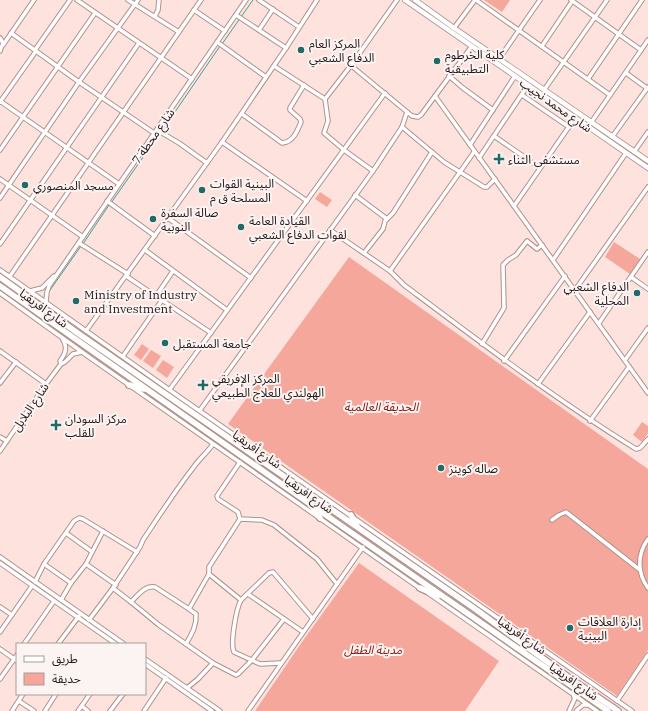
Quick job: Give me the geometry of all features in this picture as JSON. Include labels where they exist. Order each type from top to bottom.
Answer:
[{"type":"highway","name":"شارع افريقيا","points":[[0,277],[79,334],[180,400],[247,450],[478,611],[568,677],[618,711]]},
{"type":"highway","name":"شارع افريقيا","points":[[0,286],[608,711]]},
{"type":"highway","points":[[129,385],[149,391]]},
{"type":"highway","points":[[243,456],[247,450]]},
{"type":"highway","points":[[254,465],[255,455]]},
{"type":"highway","points":[[310,504],[320,518]]},
{"type":"highway","points":[[350,515],[358,528]]},
{"type":"highway","points":[[420,588],[451,602]]},
{"type":"main road","name":"شارع محمد نجيب","points":[[405,0],[648,168]]},
{"type":"main road","name":"شارع محمد نجيب","points":[[415,0],[648,161]]},
{"type":"street","points":[[0,51],[34,0]]},
{"type":"street","points":[[70,0],[0,102],[46,132],[119,184]]},
{"type":"street","points":[[77,0],[192,79]]},
{"type":"street","points":[[128,0],[178,32]]},
{"type":"street","points":[[0,198],[79,82],[138,0]]},
{"type":"street","points":[[155,16],[158,10],[158,0]]},
{"type":"street","points":[[10,276],[53,216],[201,0]]},
{"type":"street","name":"شارع محطة 7","points":[[60,271],[246,0]]},
{"type":"street","points":[[259,0],[299,27]]},
{"type":"street","points":[[86,331],[242,114],[317,0]]},
{"type":"street","points":[[373,170],[344,150],[324,133],[328,121],[325,99],[352,64],[397,0]]},
{"type":"street","points":[[454,28],[476,0],[610,96]]},
{"type":"street","points":[[499,59],[540,0]]},
{"type":"street","points":[[542,46],[572,0],[641,50]]},
{"type":"street","points":[[544,90],[607,0]]},
{"type":"street","points":[[588,79],[642,0]]},
{"type":"street","points":[[259,30],[273,9]]},
{"type":"street","points":[[194,10],[225,31]]},
{"type":"street","points":[[0,150],[95,12]]},
{"type":"street","points":[[236,15],[286,48]]},
{"type":"street","points":[[11,33],[102,98],[155,132],[179,143],[207,163]]},
{"type":"street","points":[[0,38],[3,45]]},
{"type":"street","points":[[588,127],[648,40]]},
{"type":"street","points":[[217,42],[266,77]]},
{"type":"street","points":[[0,244],[140,43]]},
{"type":"street","points":[[352,64],[354,68],[407,112],[415,116],[421,115],[472,46]]},
{"type":"street","points":[[274,66],[325,99]]},
{"type":"street","points":[[612,137],[648,88],[626,73]]},
{"type":"street","points":[[449,76],[469,93],[493,110]]},
{"type":"street","points":[[470,145],[516,76]]},
{"type":"street","points":[[242,114],[282,143],[287,142],[296,134],[301,122],[300,119],[290,110],[290,108],[304,85]]},
{"type":"street","points":[[479,158],[528,85]]},
{"type":"street","points":[[170,389],[385,93]]},
{"type":"street","points":[[522,95],[569,127]]},
{"type":"street","points":[[435,96],[648,393]]},
{"type":"street","points":[[200,410],[373,170],[402,127],[407,112]]},
{"type":"street","points":[[514,206],[576,118]]},
{"type":"street","points":[[402,127],[432,152],[484,187],[495,179]]},
{"type":"street","points":[[634,152],[648,132]]},
{"type":"street","points":[[494,136],[540,168]]},
{"type":"street","points":[[222,142],[307,201]]},
{"type":"street","points":[[364,253],[383,229],[387,219],[432,152]]},
{"type":"street","points":[[390,271],[474,152]]},
{"type":"street","points":[[553,260],[626,153]]},
{"type":"street","points":[[0,179],[31,199],[83,237]]},
{"type":"street","points":[[575,290],[648,187]]},
{"type":"street","points":[[355,195],[387,219]]},
{"type":"street","points":[[107,201],[155,236]]},
{"type":"street","points":[[168,218],[251,278]]},
{"type":"street","points":[[330,230],[390,271],[404,285],[504,361],[590,421],[636,449],[640,448],[648,438]]},
{"type":"street","points":[[482,344],[504,308],[503,265],[516,255],[527,241],[537,248],[542,245]]},
{"type":"street","points":[[79,243],[211,333]]},
{"type":"street","points":[[145,250],[228,310]]},
{"type":"street","points":[[599,323],[648,252]]},
{"type":"street","name":"شارع أفريقيا","points":[[0,270],[170,389],[180,400],[200,410],[632,711]]},
{"type":"street","points":[[30,291],[42,288],[60,271]]},
{"type":"street","points":[[46,301],[47,290],[60,271]]},
{"type":"street","points":[[156,296],[173,271]]},
{"type":"street","points":[[504,361],[565,276]]},
{"type":"street","points":[[631,277],[648,289]]},
{"type":"street","name":"شارع أفريقيا","points":[[0,293],[213,444],[597,711]]},
{"type":"street","points":[[123,356],[162,300]]},
{"type":"street","points":[[538,384],[590,312]]},
{"type":"street","points":[[625,360],[648,328]]},
{"type":"street","name":"شارع البلابل","points":[[61,364],[60,362],[65,354],[66,348],[62,337]]},
{"type":"street","points":[[0,351],[46,384]]},
{"type":"street","name":"شارع البلابل","points":[[0,451],[61,364],[73,354],[82,352]]},
{"type":"street","points":[[0,383],[16,362]]},
{"type":"street","points":[[590,421],[629,367]]},
{"type":"street","points":[[0,437],[6,441]]},
{"type":"street","points":[[90,620],[115,586],[170,500],[202,456],[213,444]]},
{"type":"street","points":[[189,608],[209,574],[209,567],[240,519],[238,512],[218,499],[217,496],[240,462]]},
{"type":"street","points":[[552,520],[566,512],[640,570]]},
{"type":"street","points":[[0,632],[33,584],[44,564],[74,521],[79,518],[83,518],[137,552]]},
{"type":"street","points":[[240,519],[262,520],[274,526],[317,559],[337,584]]},
{"type":"street","points":[[61,600],[71,583],[86,564],[103,531]]},
{"type":"street","points":[[66,533],[91,552]]},
{"type":"street","points":[[648,539],[641,554],[640,570],[648,588]]},
{"type":"street","points":[[248,711],[363,547]]},
{"type":"street","points":[[0,557],[54,601],[79,616],[90,620],[123,643]]},
{"type":"street","points":[[0,563],[61,600],[79,616],[115,643]]},
{"type":"street","points":[[44,564],[71,583]]},
{"type":"street","points":[[86,564],[115,586],[131,602],[159,625],[213,663],[236,674],[240,673],[252,660],[284,619]]},
{"type":"street","points":[[281,664],[260,664],[234,652],[237,610],[241,600],[269,573],[273,572],[313,619]]},
{"type":"street","points":[[209,574],[241,600]]},
{"type":"street","points":[[131,602],[144,589],[151,586],[164,592],[189,608],[196,614],[197,621],[186,644]]},
{"type":"street","points":[[248,594],[304,632]]},
{"type":"street","points":[[25,643],[54,601]]},
{"type":"street","points":[[0,607],[12,615]]},
{"type":"street","points":[[59,643],[79,616]]},
{"type":"street","points":[[0,649],[16,660],[0,679]]},
{"type":"street","points":[[617,701],[648,655]]},
{"type":"street","points":[[146,660],[220,711]]},
{"type":"street","points":[[187,688],[213,663]]},
{"type":"street","points":[[146,665],[210,711]]},
{"type":"street","points":[[145,711],[166,678]]},
{"type":"street","points":[[569,711],[575,698],[573,694]]},
{"type":"street","points":[[12,711],[22,695]]},
{"type":"street","points":[[45,711],[55,695]]},
{"type":"street","points":[[78,711],[89,695]]},
{"type":"street","points":[[110,711],[122,695]]},
{"type":"street","points":[[18,701],[34,711]]},
{"type":"street","points":[[576,711],[583,705],[589,705]]},
{"type":"street","points":[[82,706],[88,711]]},
{"type":"green space","points":[[484,0],[510,0],[502,12]]},
{"type":"green space","points":[[320,192],[332,200],[327,207],[315,199]]},
{"type":"green space","points":[[614,242],[640,259],[630,274],[605,257]]},
{"type":"green space","name":"الحديقة العالمية","points":[[349,257],[648,469],[648,650],[617,696],[228,424]]},
{"type":"green space","points":[[142,344],[149,349],[141,360],[134,355]]},
{"type":"green space","points":[[151,350],[161,356],[153,368],[143,361]]},
{"type":"green space","points":[[163,360],[174,367],[167,378],[156,370]]},
{"type":"green space","points":[[642,422],[648,426],[648,433],[642,442],[633,435]]},
{"type":"green space","name":"مدينة الطفل","points":[[359,563],[499,661],[465,711],[255,711],[302,642]]},
{"type":"waterway","points":[[222,44],[253,0]]},
{"type":"waterway","points":[[162,131],[220,46]]},
{"type":"waterway","points":[[111,203],[160,133]]},
{"type":"waterway","points":[[83,244],[109,205]]},
{"type":"waterway","points":[[48,293],[81,246]]},
{"type":"place","name":"المركز العام الدفاع الشعبي","points":[[301,50]]},
{"type":"place","name":"كلية الخرطوم التطبيقية","points":[[437,61]]},
{"type":"place","name":"مستشفى الثناء","points":[[499,159]]},
{"type":"place","name":"مسجد المنصوري","points":[[25,185]]},
{"type":"place","name":"البينية القوات المسلحة ق م","points":[[202,190]]},
{"type":"place","name":"صالة السفرة النوبية","points":[[153,219]]},
{"type":"place","name":"القيادة العامة لقوات الدفاع الشعبي","points":[[241,227]]},
{"type":"place","name":"الدفاع الشعبي المحلية","points":[[637,293]]},
{"type":"place","name":"Ministry of Industry and Investment","points":[[76,301]]},
{"type":"place","name":"جامعة المستقبل","points":[[165,343]]},
{"type":"place","name":"المركز الإفريقي الهولندي للعلاج الطبيعي","points":[[203,385]]},
{"type":"place","name":"مركز السودان للقلب","points":[[56,425]]},
{"type":"place","name":"صاله كوينز","points":[[441,468]]},
{"type":"place","name":"إدارة العلاقات البينية","points":[[570,628]]}]
